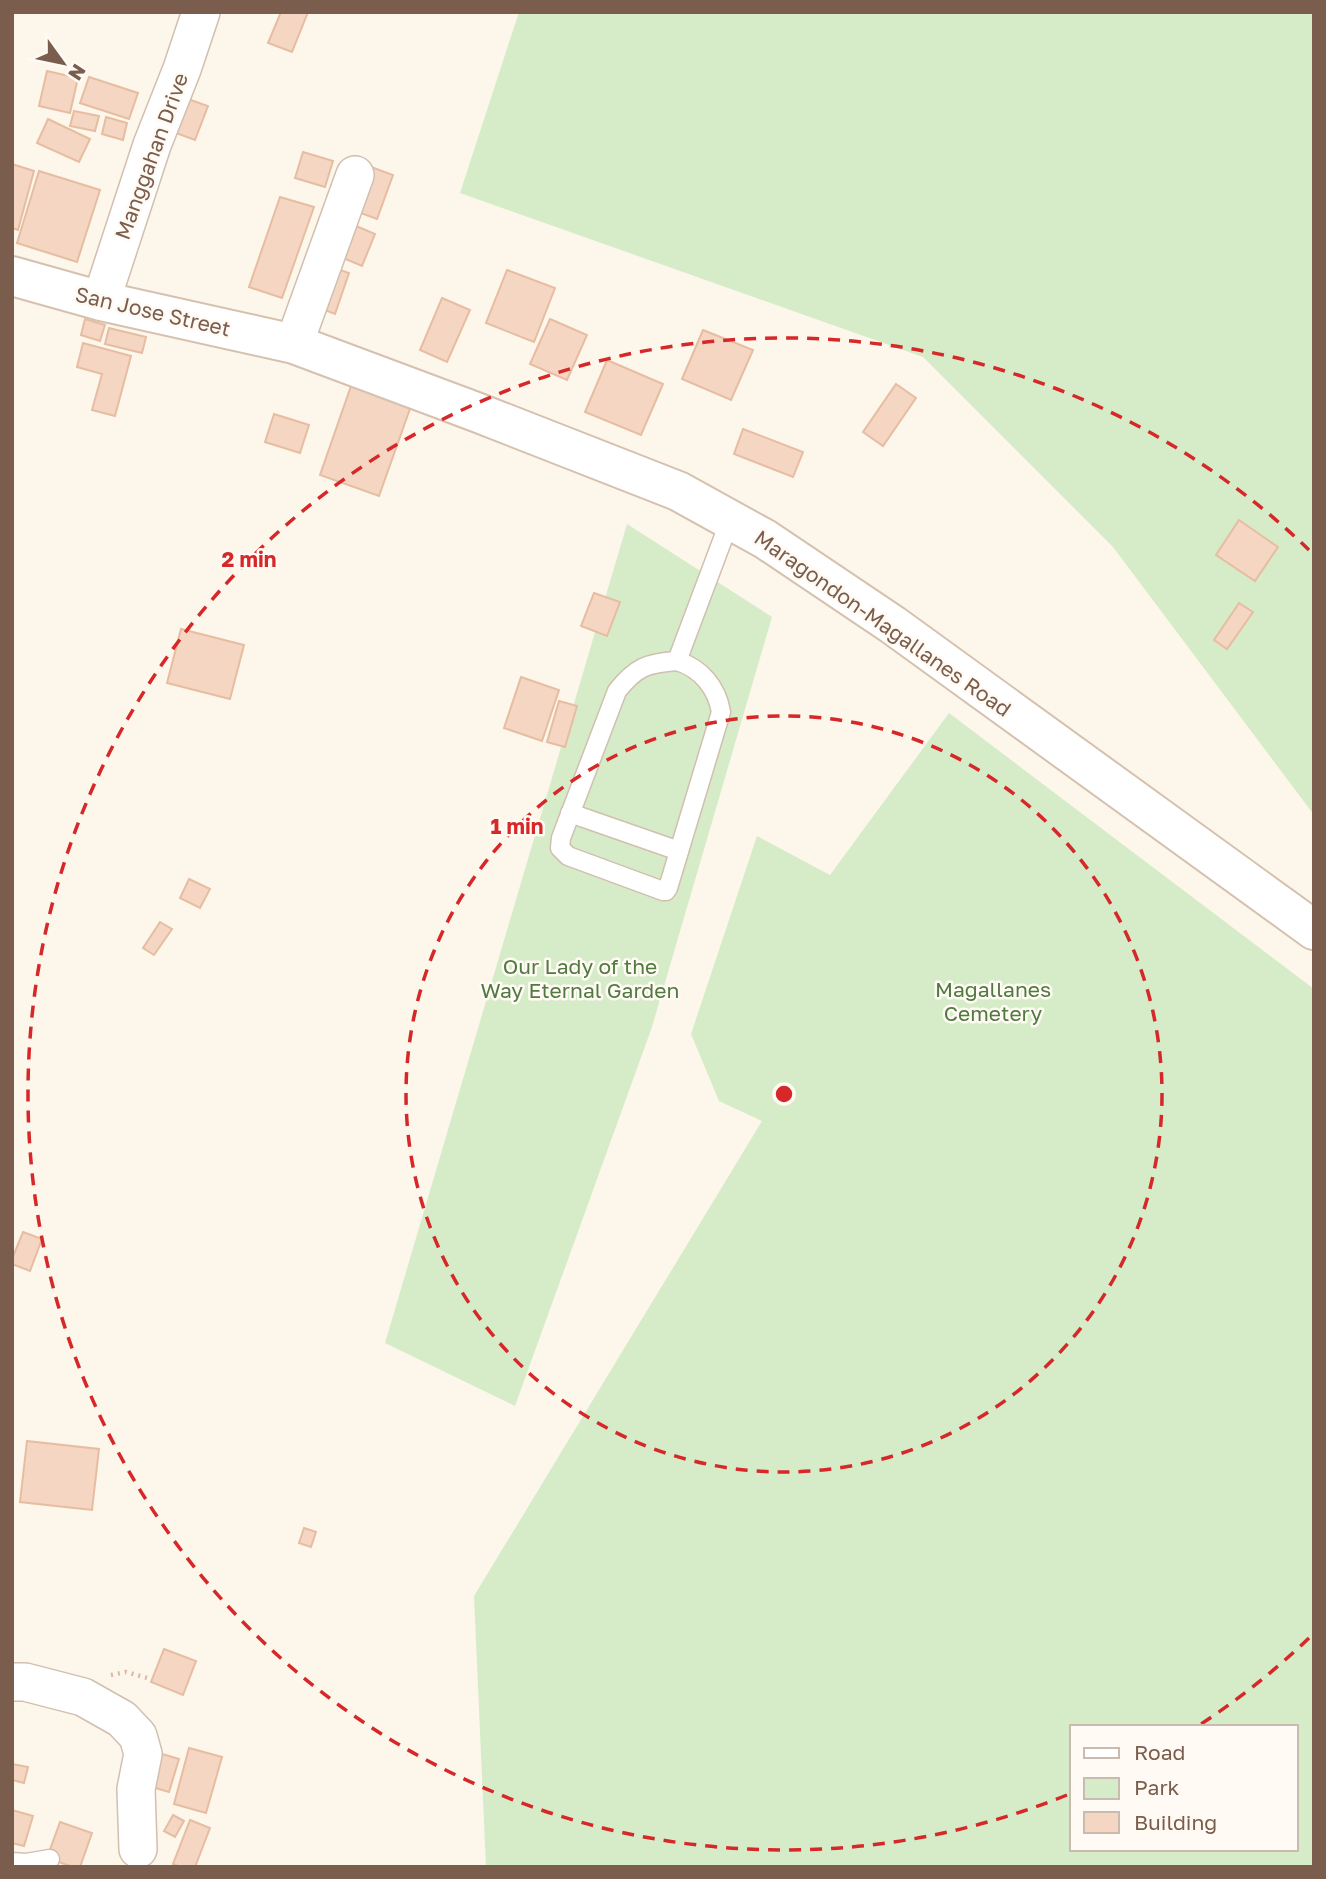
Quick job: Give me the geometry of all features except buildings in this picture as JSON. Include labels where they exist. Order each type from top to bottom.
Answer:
[{"type":"main road","name":"San Jose Street","points":[[12,276],[101,301],[294,344]]},
{"type":"main road","name":"Maragondon-Magallanes Road","points":[[294,344],[678,491],[765,539],[893,625],[1314,930]]},
{"type":"street","name":"Manggahan Drive","points":[[101,301],[152,145],[201,12]]},
{"type":"street","points":[[294,344],[355,175]]},
{"type":"street","points":[[12,1682],[25,1682],[83,1697],[122,1719],[138,1736],[143,1754],[136,1789],[138,1849]]},
{"type":"lane","points":[[677,661],[730,520]]},
{"type":"lane","points":[[677,661],[694,668],[707,681],[720,702],[721,712],[680,851],[668,888],[663,891],[568,856],[560,848],[570,813],[617,691],[629,675],[645,666],[677,661]]},
{"type":"lane","points":[[570,813],[680,851]]},
{"type":"lane","points":[[12,1862],[50,1859]]},
{"type":"green space","points":[[519,12],[1314,12],[1314,815],[1113,547],[923,357],[460,193]]},
{"type":"green space","name":"Our Lady of the Way Eternal Garden","points":[[627,524],[772,617],[652,1027],[515,1406],[385,1343]]},
{"type":"green space","name":"Magallanes Cemetery","points":[[949,713],[1314,989],[1314,1867],[486,1867],[474,1596],[762,1121],[719,1101],[691,1034],[757,836],[830,875]]}]
